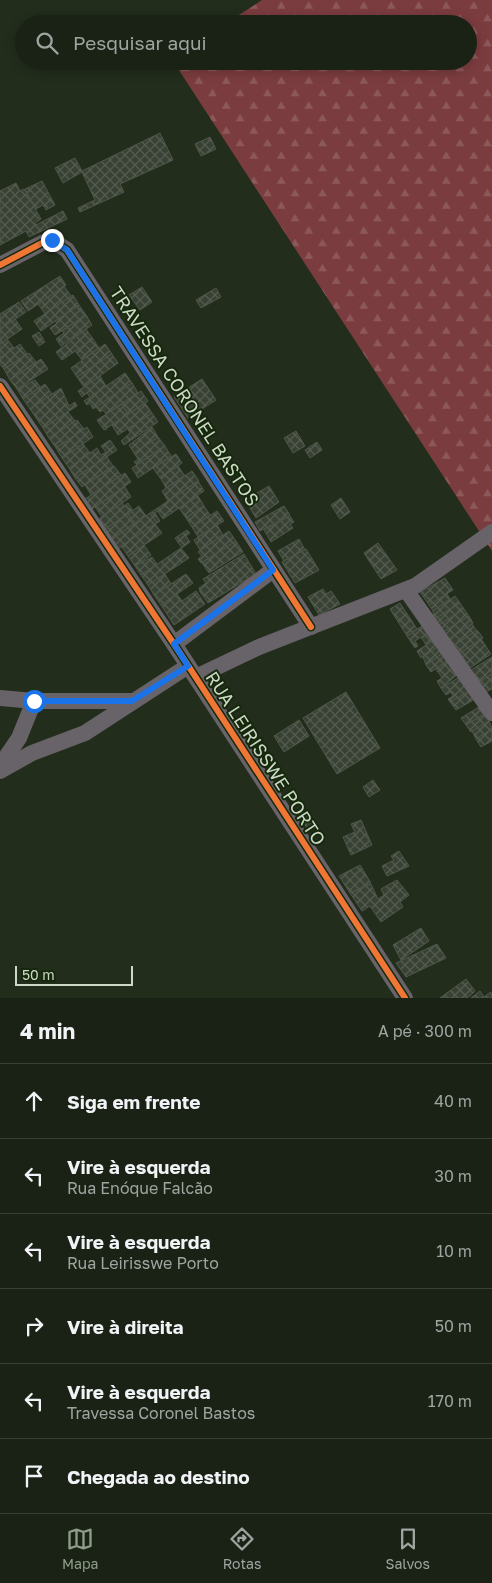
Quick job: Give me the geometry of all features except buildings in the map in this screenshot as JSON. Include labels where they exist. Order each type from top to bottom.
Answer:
[{"type":"street","name":"TRAVESSA CORONEL BASTOS","points":[[0,265],[42,243],[52,240],[67,250],[311,627]]},
{"type":"street","name":"RUA LEIRISSWE PORTO","points":[[0,386],[174,644],[405,998]]},
{"type":"street","points":[[0,771],[32,753],[85,733],[132,701],[192,672],[244,654],[406,590],[434,574],[492,532]]},
{"type":"street","points":[[174,644],[273,570]]},
{"type":"street","points":[[406,590],[492,713]]},
{"type":"street","points":[[0,698],[34,701],[132,701]]},
{"type":"street","points":[[0,766],[19,738],[34,701]]},
{"type":"green space","points":[[262,0],[492,0],[492,551],[179,70],[477,70],[477,15],[239,15]]},
{"type":"cycle path","points":[[0,265],[42,243],[52,240],[67,250],[311,627]]},
{"type":"cycle path","points":[[0,386],[174,644],[405,998]]},
{"type":"route","points":[[34,701],[132,701],[188,666],[174,644],[273,570],[67,250],[52,240]]}]
